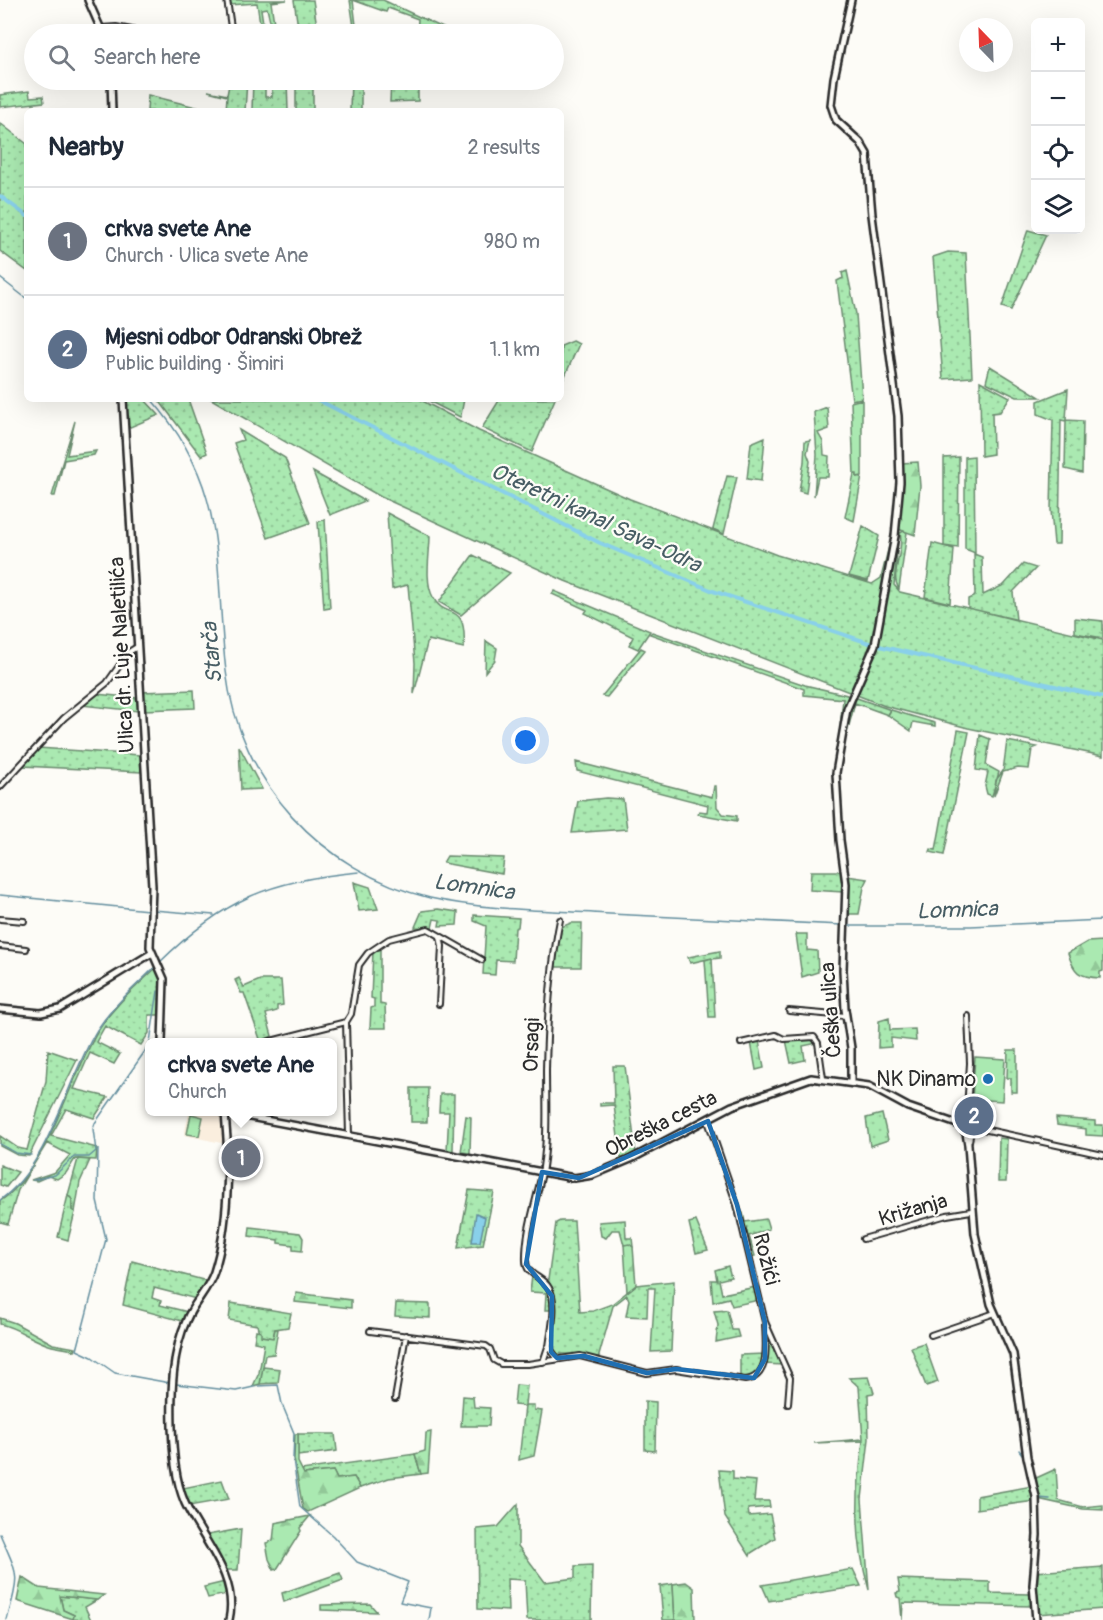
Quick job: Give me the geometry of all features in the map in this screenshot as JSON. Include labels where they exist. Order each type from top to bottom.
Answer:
[{"type":"street","points":[[88,0],[98,24]]},
{"type":"street","points":[[228,0],[231,24]]},
{"type":"street","name":"Češka ulica","points":[[851,0],[832,85],[831,109],[836,120],[860,142],[867,154],[872,215],[898,416],[900,452],[899,508],[875,645],[847,709],[836,773],[840,840],[846,884],[843,970],[851,1048],[851,1082]]},
{"type":"street","points":[[111,90],[111,108]]},
{"type":"street","name":"Ulica dr. Luje Naletilića","points":[[123,402],[153,910],[150,942],[152,953]]},
{"type":"street","points":[[0,787],[64,718],[107,683],[129,652],[137,647]]},
{"type":"street","points":[[0,919],[24,921]]},
{"type":"street","name":"Orsagi","points":[[549,1347],[552,1296],[544,1281],[528,1270],[526,1261],[535,1199],[542,1172],[548,1013],[553,954],[560,920]]},
{"type":"street","points":[[348,1135],[346,1022],[351,1014],[359,965],[368,953],[382,942],[428,929],[482,960]]},
{"type":"street","points":[[439,935],[442,942],[439,1004]]},
{"type":"street","points":[[0,946],[26,949]]},
{"type":"street","points":[[0,1009],[30,1013],[55,1011],[152,953],[161,968],[164,980],[162,1038]]},
{"type":"street","points":[[789,1011],[846,1016]]},
{"type":"street","points":[[966,1125],[970,1063],[968,1016]]},
{"type":"street","points":[[283,1038],[346,1022]]},
{"type":"street","points":[[741,1043],[776,1035],[784,1039],[814,1037],[818,1043],[823,1078]]},
{"type":"street","name":"Obreška cesta","points":[[246,1116],[567,1177],[587,1177],[631,1159],[678,1133],[708,1121],[727,1108],[763,1097],[797,1082],[823,1078],[875,1088],[908,1107],[972,1127],[1103,1155]]},
{"type":"street","points":[[224,1116],[229,1174],[218,1257],[210,1281],[188,1316],[178,1345],[172,1393],[173,1441],[185,1502],[226,1580],[231,1604],[229,1620]]},
{"type":"street","name":"Rožići","points":[[708,1121],[737,1205],[765,1322],[790,1378],[788,1404]]},
{"type":"street","points":[[954,1122],[965,1131],[968,1145],[971,1211],[986,1284],[995,1313],[1013,1354],[1027,1457],[1036,1497],[1037,1534],[1033,1585],[1036,1620]]},
{"type":"street","points":[[968,1145],[972,1127]]},
{"type":"street","name":"Križanja","points":[[862,1239],[947,1215],[971,1211]]},
{"type":"street","points":[[931,1335],[995,1313]]},
{"type":"street","points":[[370,1331],[486,1346],[498,1363],[542,1362],[557,1358],[584,1356],[647,1373],[676,1369],[752,1379],[760,1373],[765,1359],[765,1322]]},
{"type":"street","points":[[395,1399],[406,1335]]},
{"type":"street","points":[[542,1362],[549,1347],[557,1358]]},
{"type":"highlighted area","points":[[708,1121],[737,1205],[765,1322],[765,1359],[754,1378],[676,1369],[647,1373],[584,1356],[557,1358],[551,1352],[552,1296],[526,1264],[542,1172],[579,1178]]},
{"type":"shaded area","points":[[188,1116],[221,1116],[226,1144],[184,1135]]},
{"type":"green space","points":[[228,0],[287,0],[271,2],[274,24],[271,24],[267,8],[261,9],[263,24],[260,24],[257,3],[229,5]]},
{"type":"green space","points":[[294,0],[313,0],[317,24],[298,24]]},
{"type":"green space","points":[[350,0],[353,0],[356,24],[354,24]]},
{"type":"green space","points":[[353,0],[383,0],[435,24],[418,24],[418,19],[388,8],[386,12]]},
{"type":"green space","points":[[228,90],[246,90],[245,108],[226,108],[227,96],[208,91],[227,95]]},
{"type":"green space","points":[[253,90],[265,90],[265,97],[272,97],[272,90],[287,90],[288,108],[252,108]]},
{"type":"green space","points":[[296,90],[313,90],[313,108],[296,108]]},
{"type":"green space","points":[[351,90],[361,90],[361,108],[350,108]]},
{"type":"green space","points":[[391,90],[418,90],[418,101],[390,102]]},
{"type":"green space","points":[[29,91],[30,97],[43,96],[44,102],[0,107],[0,95]]},
{"type":"green space","points":[[148,95],[200,108],[147,108]]},
{"type":"green space","points":[[0,123],[24,142],[24,269],[0,251]]},
{"type":"green space","points":[[1028,230],[1031,231],[1031,234],[1046,235],[1011,310],[1002,307]]},
{"type":"green space","points":[[948,252],[966,253],[972,377],[943,379],[933,257]]},
{"type":"green space","points":[[847,271],[856,314],[862,398],[852,400],[837,281],[843,278],[842,273]]},
{"type":"green space","points":[[573,341],[579,344],[564,378],[564,345]]},
{"type":"green space","points":[[990,366],[1040,397],[1017,397],[986,382]]},
{"type":"green space","points":[[980,381],[1010,397],[1000,412],[992,413],[993,454],[981,456]]},
{"type":"green space","points":[[1068,389],[1066,420],[1083,421],[1082,473],[1065,469],[1066,421],[1061,420],[1059,544],[1054,544],[1051,510],[1053,420],[1038,414],[1038,401]]},
{"type":"green space","points":[[862,399],[862,476],[857,477],[857,474],[854,474],[851,402]]},
{"type":"green space","points":[[126,402],[147,402],[159,415],[128,428]]},
{"type":"green space","points":[[160,402],[189,402],[207,453],[201,456]]},
{"type":"green space","points":[[216,402],[425,402],[479,431],[630,499],[777,555],[872,584],[881,578],[890,542],[898,541],[894,585],[900,592],[1103,640],[1103,756],[968,728],[885,706],[565,581],[381,497]]},
{"type":"green space","points":[[431,402],[463,402],[460,417]]},
{"type":"green space","points":[[498,402],[554,402],[532,452],[482,428]]},
{"type":"green space","points":[[827,407],[829,429],[818,433],[823,442],[824,455],[829,456],[828,477],[818,477],[814,496],[817,455],[814,412]]},
{"type":"green space","points":[[75,421],[67,455],[96,451],[94,455],[64,460],[55,496],[52,496]]},
{"type":"green space","points":[[239,430],[285,458],[310,523],[268,538],[234,443],[243,440]]},
{"type":"green space","points":[[765,437],[761,481],[747,479],[751,443]]},
{"type":"green space","points":[[810,440],[807,453],[810,461],[806,493],[799,491],[805,441]]},
{"type":"green space","points":[[974,456],[975,553],[965,549],[965,457]]},
{"type":"green space","points":[[959,457],[958,548],[944,546],[944,458]]},
{"type":"green space","points":[[918,462],[920,486],[915,535],[898,529],[901,463]]},
{"type":"green space","points":[[313,472],[365,501],[330,515]]},
{"type":"green space","points":[[857,473],[857,477],[862,476],[854,521],[845,517],[854,474]]},
{"type":"green space","points":[[727,476],[737,477],[724,534],[713,529]]},
{"type":"green space","points":[[387,513],[430,536],[428,575],[430,590],[438,604],[459,616],[464,632],[464,648],[428,640],[414,694],[415,663],[408,585],[392,589]]},
{"type":"green space","points":[[325,519],[330,608],[324,609],[318,522]]},
{"type":"green space","points":[[863,526],[879,536],[868,581],[849,576]]},
{"type":"green space","points":[[907,532],[899,589],[896,583],[896,569],[901,547],[900,533]]},
{"type":"green space","points":[[932,543],[954,549],[950,603],[925,597]]},
{"type":"green space","points":[[974,554],[982,557],[983,595],[1004,585],[1023,564],[1036,568],[1013,592],[1016,620],[968,608],[968,599],[975,596]]},
{"type":"green space","points":[[473,555],[510,573],[461,615],[439,602]]},
{"type":"green space","points":[[554,591],[650,631],[638,649],[629,645],[633,637],[585,613],[587,610],[552,594]]},
{"type":"green space","points":[[1075,618],[1103,621],[1103,638],[1075,633]]},
{"type":"green space","points":[[652,632],[805,685],[847,695],[849,698],[837,755],[843,699],[804,695],[804,689],[650,634]]},
{"type":"green space","points":[[486,641],[497,648],[495,660],[485,672]]},
{"type":"green space","points":[[641,648],[645,650],[607,697],[602,696]]},
{"type":"green space","points":[[194,690],[195,708],[144,710],[142,692]]},
{"type":"green space","points":[[96,694],[137,698],[138,711],[81,705]]},
{"type":"green space","points":[[854,697],[891,710],[888,715],[855,703],[841,755]]},
{"type":"green space","points":[[891,710],[935,723],[935,726],[913,722],[911,731],[888,715]]},
{"type":"green space","points":[[958,730],[969,732],[944,855],[930,852],[931,849],[936,850]]},
{"type":"green space","points":[[980,735],[990,739],[986,765],[999,772],[992,796],[987,794],[985,786],[988,772],[976,770]]},
{"type":"green space","points":[[1007,741],[1037,747],[1032,749],[1029,769],[1018,768],[1003,772],[994,796],[996,780],[1003,771]]},
{"type":"green space","points":[[239,746],[262,789],[241,790]]},
{"type":"green space","points":[[38,748],[140,755],[141,772],[23,766]]},
{"type":"green space","points":[[576,762],[712,797],[714,786],[716,786],[717,807],[723,814],[737,816],[737,821],[698,814],[699,811],[707,812],[708,805],[577,771]]},
{"type":"green space","points":[[623,799],[627,829],[572,833],[578,801]]},
{"type":"green space","points":[[447,856],[504,858],[502,874],[443,863]]},
{"type":"green space","points":[[811,871],[842,871],[843,892],[810,890]]},
{"type":"green space","points":[[847,876],[868,879],[864,887],[859,914],[847,914]]},
{"type":"green space","points":[[354,882],[370,887],[378,909],[359,911]]},
{"type":"green space","points":[[438,909],[458,912],[457,925],[439,926],[440,920],[434,919],[432,928],[415,927],[422,911]]},
{"type":"green space","points":[[474,915],[519,918],[518,927],[515,928],[513,961],[496,960],[495,975],[483,974],[486,926],[474,921]]},
{"type":"green space","points":[[571,923],[582,923],[581,967],[553,967],[561,927]]},
{"type":"green space","points":[[796,934],[807,934],[807,950],[817,951],[818,972],[802,977]]},
{"type":"green space","points":[[1103,941],[1103,971],[1100,972],[1100,978],[1078,973],[1068,953],[1087,942]]},
{"type":"green space","points":[[380,946],[380,1004],[385,1005],[386,1028],[370,1028],[371,1008],[374,1007],[374,999],[371,998],[373,951]]},
{"type":"green space","points":[[720,951],[720,958],[712,959],[715,1017],[709,1017],[705,960],[712,958],[690,963],[688,957]]},
{"type":"green space","points":[[157,967],[161,984],[161,1015],[149,1015],[149,1033],[141,1045],[105,1026],[96,1042],[120,1054],[114,1064],[90,1053],[74,1089],[108,1097],[94,1118],[66,1109],[51,1136],[97,1148],[96,1160],[75,1159],[66,1173],[57,1179],[48,1176],[37,1181],[31,1180],[55,1172],[70,1155],[47,1143],[32,1167],[56,1123],[87,1051],[104,1022],[133,989]]},
{"type":"green space","points":[[239,978],[244,987],[260,980],[281,980],[283,1005],[277,1006],[277,1011],[266,1014],[272,1036],[260,1038],[244,993],[241,993],[235,980]]},
{"type":"green space","points":[[889,1018],[890,1030],[915,1029],[916,1041],[891,1038],[891,1047],[878,1048],[879,1021]]},
{"type":"green space","points":[[814,1039],[817,1043],[803,1046],[805,1060],[791,1063],[786,1040]]},
{"type":"green space","points":[[759,1040],[764,1068],[756,1070],[751,1042]]},
{"type":"green space","points":[[48,1050],[77,1060],[29,1156],[17,1155],[0,1146],[0,1136],[18,1148],[27,1150],[46,1081]]},
{"type":"green space","points":[[1008,1050],[1017,1050],[1017,1092],[1011,1092],[1011,1078],[1007,1078]]},
{"type":"green space","name":"NK Dinamo","points":[[975,1057],[1005,1059],[1002,1101],[972,1099]]},
{"type":"green space","points":[[613,1066],[625,1066],[636,1154],[621,1161],[614,1105],[600,1106],[600,1103],[614,1103]]},
{"type":"green space","points":[[411,1088],[428,1088],[427,1122],[411,1122]]},
{"type":"green space","points":[[440,1094],[454,1094],[453,1151],[447,1150],[449,1112],[439,1112]]},
{"type":"green space","points":[[882,1114],[888,1140],[870,1146],[866,1118]]},
{"type":"green space","points":[[191,1116],[203,1117],[199,1136],[187,1134]]},
{"type":"green space","points":[[466,1116],[471,1117],[470,1153],[461,1152]]},
{"type":"green space","points":[[1056,1118],[1095,1121],[1095,1125],[1103,1125],[1103,1136],[1086,1135],[1086,1129],[1057,1125]]},
{"type":"green space","points":[[999,1138],[1007,1139],[1006,1182],[998,1182]]},
{"type":"green space","points":[[78,1159],[90,1160],[80,1182],[75,1212],[72,1210],[72,1199],[68,1195]]},
{"type":"green space","points":[[0,1165],[18,1172],[6,1187],[0,1185]]},
{"type":"green space","points":[[31,1169],[18,1190],[8,1224],[0,1222],[0,1201],[17,1187]]},
{"type":"green space","points":[[469,1190],[494,1192],[483,1245],[458,1248]]},
{"type":"green space","points":[[68,1195],[72,1199],[72,1210],[75,1212],[68,1240],[58,1237]]},
{"type":"green space","points":[[743,1213],[745,1222],[766,1219],[769,1229],[749,1236],[755,1256],[750,1257],[740,1214]]},
{"type":"green space","points":[[625,1220],[626,1238],[632,1238],[633,1247],[624,1245],[620,1230],[612,1230],[606,1238],[601,1236],[599,1222]]},
{"type":"green space","points":[[574,1221],[580,1312],[593,1311],[612,1304],[636,1285],[674,1281],[671,1351],[651,1352],[655,1288],[648,1288],[647,1317],[626,1316],[629,1300],[627,1295],[613,1306],[598,1359],[583,1354],[555,1354],[551,1345],[553,1295],[548,1280],[556,1223]]},
{"type":"green space","points":[[696,1221],[708,1250],[696,1253],[689,1223]]},
{"type":"green space","points":[[250,1227],[300,1233],[303,1238],[302,1251],[293,1250],[293,1245],[278,1243],[278,1240],[249,1236]]},
{"type":"green space","points":[[629,1244],[633,1247],[636,1285],[627,1292],[624,1245]]},
{"type":"green space","points":[[132,1261],[207,1281],[196,1299],[154,1288],[152,1298],[161,1301],[160,1305],[188,1312],[182,1321],[123,1305]]},
{"type":"green space","points":[[728,1266],[731,1277],[719,1280],[722,1294],[756,1287],[759,1300],[732,1306],[729,1298],[713,1302],[711,1280],[717,1280],[715,1270]]},
{"type":"green space","points":[[532,1276],[547,1290],[550,1310],[545,1310],[546,1293],[530,1292]]},
{"type":"green space","points":[[296,1293],[351,1300],[351,1308],[295,1302]]},
{"type":"green space","points":[[231,1303],[291,1313],[288,1327],[275,1329],[273,1338],[260,1336],[257,1325],[229,1320]]},
{"type":"green space","points":[[396,1303],[430,1304],[430,1318],[395,1316]]},
{"type":"green space","points":[[727,1310],[732,1330],[737,1330],[739,1337],[716,1342],[718,1325],[714,1311]]},
{"type":"green space","points":[[0,1318],[15,1323],[53,1344],[76,1348],[75,1351],[52,1346],[0,1324]]},
{"type":"green space","points":[[275,1329],[278,1329],[274,1354],[265,1355],[260,1384],[253,1386],[259,1373],[264,1344],[254,1342],[256,1330],[261,1331],[261,1336],[273,1338]]},
{"type":"green space","points":[[767,1330],[782,1365],[765,1364]]},
{"type":"green space","points":[[924,1343],[938,1382],[926,1386],[911,1347]]},
{"type":"green space","points":[[764,1354],[759,1373],[748,1378],[740,1378],[740,1355]]},
{"type":"green space","points":[[263,1367],[280,1369],[278,1383],[260,1384]]},
{"type":"green space","points":[[869,1377],[874,1393],[868,1394],[869,1439],[862,1499],[869,1590],[861,1553],[858,1516],[863,1441],[814,1443],[863,1439],[859,1387],[849,1378]]},
{"type":"green space","points":[[516,1385],[527,1386],[525,1405],[534,1405],[534,1410],[542,1411],[534,1456],[519,1460],[525,1406],[514,1405]]},
{"type":"green space","points":[[463,1396],[473,1397],[474,1407],[490,1408],[489,1426],[461,1426]]},
{"type":"green space","points":[[645,1401],[656,1402],[655,1451],[645,1450]]},
{"type":"green space","points":[[431,1432],[428,1473],[421,1474],[415,1454],[425,1451],[426,1433]]},
{"type":"green space","points":[[295,1434],[298,1434],[298,1462],[304,1474],[333,1471],[337,1479],[354,1477],[360,1488],[308,1512],[303,1509],[294,1459]]},
{"type":"green space","points":[[298,1434],[335,1434],[337,1451],[298,1456]]},
{"type":"green space","points":[[415,1454],[421,1474],[389,1478],[360,1488],[354,1477],[337,1479],[333,1471],[304,1474],[301,1470]]},
{"type":"green space","points":[[1056,1469],[1058,1500],[1083,1507],[1103,1505],[1103,1510],[1083,1509],[1038,1499],[1034,1479]]},
{"type":"green space","points":[[719,1470],[733,1471],[733,1479],[756,1481],[754,1501],[769,1501],[770,1507],[748,1509],[749,1516],[770,1514],[775,1538],[751,1553],[750,1556],[725,1517]]},
{"type":"green space","points":[[222,1480],[229,1499],[189,1506],[183,1488]]},
{"type":"green space","points":[[1032,1486],[1035,1501],[977,1509],[977,1496]]},
{"type":"green space","points":[[518,1504],[518,1546],[545,1582],[575,1578],[575,1566],[592,1565],[591,1620],[527,1620],[525,1580],[507,1579],[508,1611],[478,1609],[477,1529],[498,1527]]},
{"type":"green space","points":[[310,1516],[300,1528],[301,1531],[277,1569],[274,1570],[266,1543],[273,1541],[275,1523]]},
{"type":"green space","points":[[241,1529],[238,1570],[226,1570],[207,1535]]},
{"type":"green space","points":[[1103,1567],[1103,1609],[1037,1614],[1035,1572]]},
{"type":"green space","points":[[853,1569],[861,1586],[769,1601],[762,1585]]},
{"type":"green space","points":[[340,1573],[343,1580],[284,1602],[282,1593]]},
{"type":"green space","points":[[22,1577],[39,1588],[104,1595],[97,1600],[60,1596],[63,1610],[74,1615],[73,1619],[17,1601]]},
{"type":"green space","points":[[898,1579],[990,1582],[990,1593],[1030,1594],[1031,1606],[903,1603],[902,1620],[900,1598],[896,1593],[900,1592]]},
{"type":"green space","points":[[225,1582],[227,1594],[208,1598],[204,1587]]},
{"type":"green space","points":[[686,1582],[694,1588],[695,1620],[675,1620],[673,1584]]},
{"type":"green space","points":[[673,1584],[675,1620],[663,1620],[660,1586]]},
{"type":"green space","points":[[60,1596],[97,1600],[85,1607],[91,1620],[73,1619],[74,1615],[63,1610]]},
{"type":"green space","points":[[370,1604],[377,1612],[321,1610],[321,1605]]},
{"type":"water","points":[[476,1213],[485,1217],[480,1242],[472,1242]]},
{"type":"waterway","name":"Oteretni kanal Sava-Odra","points":[[0,196],[24,214]]},
{"type":"waterway","name":"Starča","points":[[0,278],[24,297]]},
{"type":"waterway","name":"Starča","points":[[153,402],[177,432],[195,465],[206,497],[214,529],[218,561],[226,671],[234,712],[248,750],[268,785],[292,816],[321,844],[354,867],[391,885],[430,898],[452,902],[520,909],[842,925]]},
{"type":"waterway","name":"Oteretni kanal Sava-Odra","points":[[322,402],[600,543],[713,591],[872,644]]},
{"type":"waterway","name":"Oteretni kanal Sava-Odra","points":[[879,646],[1103,697]]},
{"type":"waterway","name":"Lomnica","points":[[159,963],[205,923],[250,896],[299,881],[359,872]]},
{"type":"waterway","points":[[0,895],[148,910]]},
{"type":"waterway","points":[[153,910],[214,915]]},
{"type":"waterway","name":"Lomnica","points":[[847,926],[971,926],[1103,920]]},
{"type":"waterway","name":"Lomnica","points":[[0,1200],[17,1185],[32,1166],[56,1121],[86,1050],[97,1030],[117,1004],[156,966]]},
{"type":"waterway","points":[[151,1038],[158,991]]},
{"type":"waterway","points":[[33,1180],[55,1175],[74,1157],[89,1157],[96,1151],[93,1129],[95,1123],[145,1051]]},
{"type":"waterway","points":[[0,1144],[16,1153],[31,1155]]},
{"type":"waterway","points":[[98,1149],[97,1201],[106,1239],[77,1350],[115,1373],[170,1383]]},
{"type":"waterway","points":[[176,1384],[236,1391],[258,1386],[278,1385],[282,1404],[294,1433],[293,1459],[300,1507],[333,1536],[357,1562],[408,1582],[400,1602],[431,1608],[429,1620]]},
{"type":"waterway","points":[[1021,1393],[1025,1422]]},
{"type":"waterway","points":[[1019,1450],[1025,1458]]},
{"type":"waterway","points":[[1034,1477],[1039,1498],[1050,1499]]},
{"type":"waterway","points":[[1039,1498],[1039,1535]]},
{"type":"waterway","name":"Lomnica","points":[[0,1534],[16,1576],[7,1620]]},
{"type":"place","name":"NK Dinamo","points":[[988,1079]]},
{"type":"place","name":"Mjesni odbor Odranski Obrež","points":[[974,1116]]},
{"type":"place","name":"crkva svete Ane","points":[[241,1158]]}]
